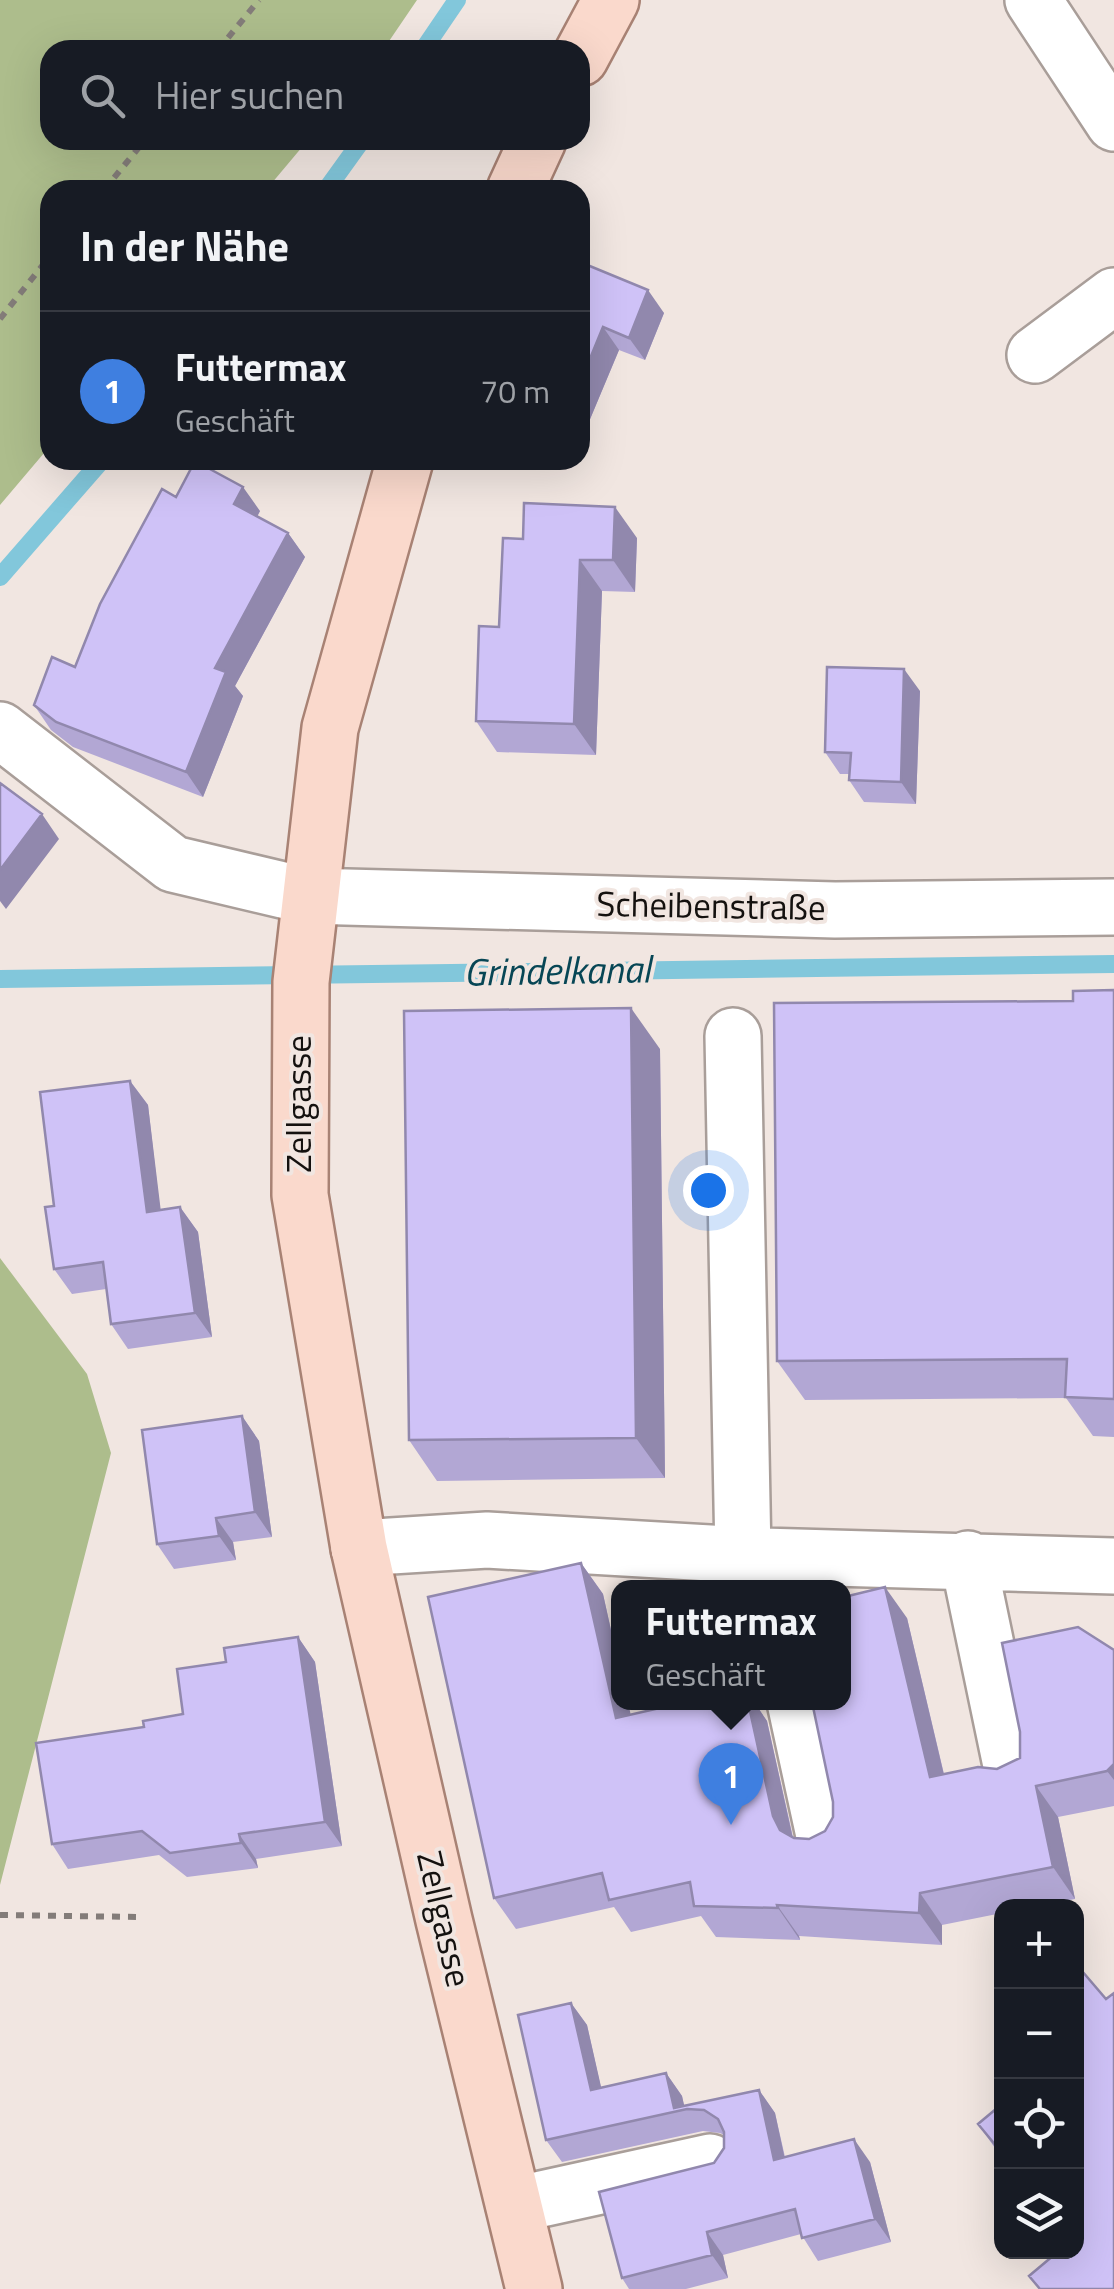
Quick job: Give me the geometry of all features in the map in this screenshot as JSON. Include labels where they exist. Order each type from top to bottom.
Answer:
[{"type":"main road","points":[[590,40],[612,0]]},
{"type":"main road","points":[[520,180],[533,150]]},
{"type":"main road","name":"Zellgasse","points":[[402,470],[330,728],[308,896],[298,1050],[300,1195],[359,1548],[534,2289]]},
{"type":"street","points":[[1034,0],[1114,124]]},
{"type":"street","points":[[1035,355],[1114,296]]},
{"type":"street","points":[[0,730],[173,864],[308,896]]},
{"type":"street","name":"Scheibenstraße","points":[[308,896],[835,910],[1114,907]]},
{"type":"street","points":[[732,1036],[758,1566]]},
{"type":"street","points":[[359,1548],[487,1540],[758,1566],[968,1560],[1114,1566]]},
{"type":"street","points":[[968,1560],[1012,1770]]},
{"type":"street","points":[[797,1710],[825,1840]]},
{"type":"street","points":[[514,2205],[710,2162]]},
{"type":"path","points":[[226,40],[259,0]]},
{"type":"path","points":[[112,180],[137,150]]},
{"type":"path","points":[[0,319],[40,269]]},
{"type":"path","points":[[0,1915],[138,1917]]},
{"type":"green space","points":[[0,0],[417,0],[390,40],[40,40],[40,150],[300,150],[274,180],[40,180],[40,458],[0,505]]},
{"type":"green space","points":[[0,1258],[87,1374],[111,1453],[0,1885]]},
{"type":"building","points":[[590,266],[648,290],[629,338],[603,327],[590,359]]},
{"type":"building","points":[[190,470],[212,470],[243,487],[234,504],[288,533],[215,668],[226,672],[186,772],[56,722],[34,705],[52,657],[75,667],[100,604],[162,489],[176,497]]},
{"type":"building","points":[[524,503],[615,507],[613,560],[580,560],[574,724],[476,721],[479,626],[499,627],[503,538],[523,539]]},
{"type":"building","points":[[827,667],[904,669],[901,782],[849,780],[851,753],[825,752]]},
{"type":"building","points":[[0,783],[42,814],[0,870]]},
{"type":"building","points":[[1114,990],[1114,1399],[1065,1397],[1067,1359],[777,1361],[774,1003],[1073,1001],[1073,991]]},
{"type":"building","points":[[631,1008],[636,1438],[409,1440],[404,1011]]},
{"type":"building","points":[[130,1081],[147,1212],[180,1207],[195,1313],[111,1324],[103,1262],[54,1269],[45,1207],[54,1206],[40,1092]]},
{"type":"building","points":[[242,1416],[255,1512],[216,1518],[219,1536],[157,1544],[142,1430]]},
{"type":"building","points":[[581,1563],[611,1710],[616,1718],[651,1710],[750,1710],[773,1816],[780,1830],[794,1838],[809,1839],[825,1831],[833,1817],[814,1710],[851,1710],[851,1595],[885,1587],[930,1777],[978,1767],[997,1769],[1020,1758],[1020,1732],[1002,1643],[1078,1627],[1114,1650],[1114,1764],[1107,1771],[1036,1786],[1053,1867],[920,1893],[919,1913],[777,1905],[778,1908],[694,1906],[690,1882],[609,1900],[602,1873],[494,1898],[428,1597]]},
{"type":"building","points":[[298,1637],[325,1822],[239,1834],[241,1843],[170,1853],[142,1831],[52,1844],[36,1743],[144,1727],[143,1721],[183,1714],[177,1669],[226,1662],[224,1648]]},
{"type":"building","points":[[1084,1973],[1106,1999],[1114,1993],[1114,2289],[1040,2289],[1029,2276],[1049,2259],[1084,2259]]},
{"type":"building","points":[[571,2003],[591,2090],[666,2073],[674,2108],[759,2090],[774,2160],[854,2139],[875,2219],[802,2238],[795,2209],[707,2232],[712,2255],[622,2278],[599,2192],[714,2163],[724,2148],[724,2132],[718,2119],[704,2110],[687,2109],[546,2140],[518,2015]]},
{"type":"building","points":[[994,2111],[994,2143],[978,2124]]},
{"type":"waterway","points":[[430,40],[457,0]]},
{"type":"waterway","points":[[333,180],[355,150]]},
{"type":"waterway","points":[[0,577],[93,470]]},
{"type":"waterway","name":"Grindelkanal","points":[[0,979],[1114,964]]},
{"type":"place","name":"Futtermax","points":[[731,1825]]}]
